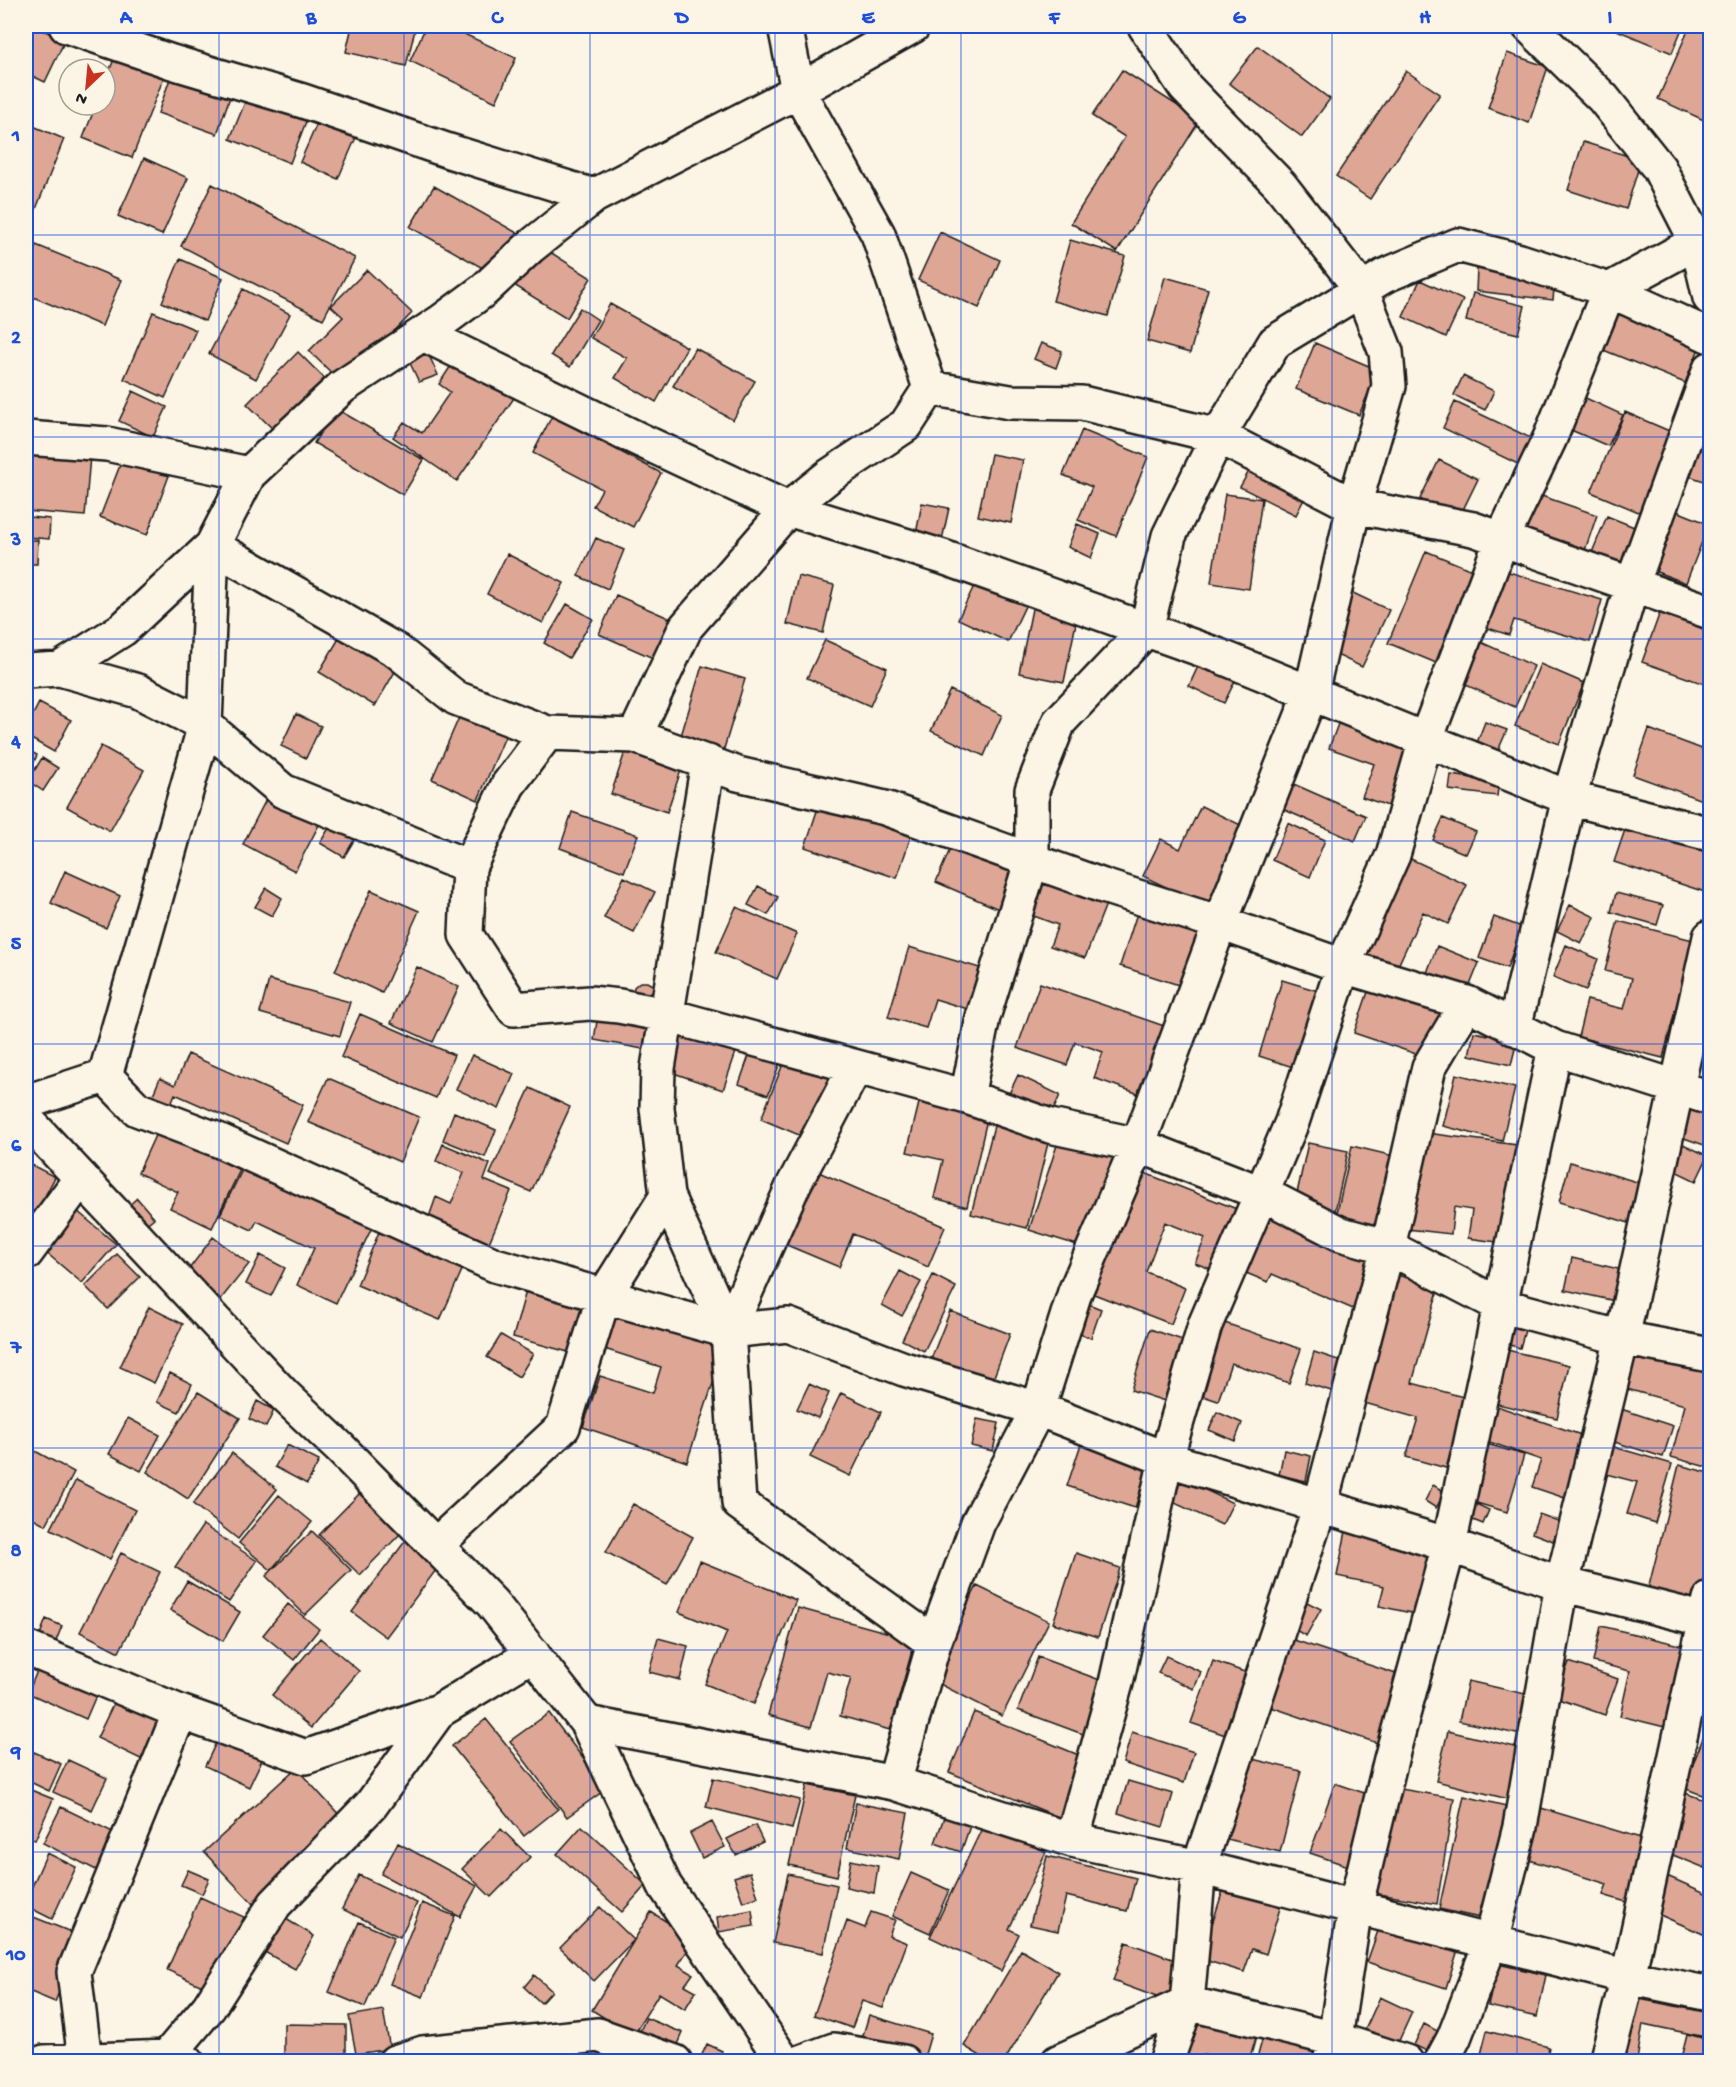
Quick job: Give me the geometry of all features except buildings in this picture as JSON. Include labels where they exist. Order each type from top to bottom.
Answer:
[{"type":"street","points":[[66,26],[594,196]]},
{"type":"street","points":[[785,26],[798,91],[878,234],[930,388]]},
{"type":"street","points":[[60,669],[123,629],[212,546],[249,474],[342,387],[423,334],[483,290],[530,247],[594,196],[798,91],[913,26]]},
{"type":"street","points":[[894,1782],[934,1643],[978,1523],[1038,1409],[1075,1292],[1138,1145],[1220,923],[1311,693],[1354,506],[1389,386],[1386,352],[1361,290],[1280,185],[1185,87],[1144,26]]},
{"type":"street","points":[[1529,26],[1603,98],[1659,168],[1704,242],[1710,298]]},
{"type":"street","points":[[1072,1840],[1116,1683],[1166,1459],[1204,1325],[1292,1122],[1343,966],[1393,855],[1426,740],[1502,539],[1550,438],[1609,290],[1704,242]]},
{"type":"street","points":[[967,1097],[983,1017],[1032,860],[1032,790],[1059,722],[1146,630],[1169,536],[1218,436],[1275,342],[1384,276],[1458,245],[1520,261],[1609,290],[1710,336]]},
{"type":"street","points":[[423,334],[788,509],[943,557],[1217,655],[1569,798],[1710,834]]},
{"type":"street","points":[[1514,1028],[1569,798],[1632,585],[1710,369]]},
{"type":"street","points":[[930,388],[1010,402],[1082,403],[1218,436],[1354,506],[1473,529],[1710,612]]},
{"type":"street","points":[[635,736],[686,627],[788,509],[829,476],[906,425],[930,388]]},
{"type":"street","points":[[26,438],[108,444],[249,474]]},
{"type":"street","points":[[105,1076],[205,725],[212,546]]},
{"type":"street","points":[[212,546],[397,651],[456,698],[547,733],[635,736],[738,774],[885,808],[1103,886],[1220,923],[1343,966],[1467,1003],[1555,1048],[1710,1098]]},
{"type":"street","points":[[26,671],[60,669],[138,691],[205,725],[283,792],[469,867]]},
{"type":"street","points":[[547,733],[508,785],[469,867],[466,935],[514,1009],[590,1003],[666,1015],[967,1097],[1050,1126],[1138,1145],[1262,1193],[1341,1234],[1388,1247],[1500,1305],[1622,1338],[1710,1355]]},
{"type":"street","points":[[708,762],[658,1068],[657,1108],[667,1196],[728,1331],[739,1503],[934,1643]]},
{"type":"street","points":[[1442,2061],[1454,2038],[1491,1942],[1520,1827],[1562,1584],[1622,1338],[1710,937]]},
{"type":"street","points":[[1166,2061],[1186,2002],[1198,1867],[1320,1506],[1388,1247],[1429,1067],[1467,1003]]},
{"type":"street","points":[[1333,2050],[1355,1908],[1391,1759],[1449,1545],[1555,1048]]},
{"type":"street","points":[[728,1331],[794,1184],[855,1068]]},
{"type":"street","points":[[26,1102],[105,1076]]},
{"type":"street","points":[[105,1076],[137,1109],[218,1140],[495,1265],[728,1331],[788,1324],[904,1369],[1038,1409],[1166,1459],[1449,1545],[1562,1584],[1709,1613],[1628,1977],[1606,2061]]},
{"type":"street","points":[[26,1119],[284,1395],[340,1448],[492,1603],[587,1723],[665,1886],[784,2061]]},
{"type":"street","points":[[26,1253],[81,1178]]},
{"type":"street","points":[[436,1545],[563,1427],[604,1296],[667,1196]]},
{"type":"street","points":[[26,1648],[180,1712],[306,1757],[439,1711],[533,1654]]},
{"type":"street","points":[[44,2061],[173,2060],[275,1904],[371,1805],[439,1711]]},
{"type":"street","points":[[85,2060],[74,1972],[180,1712]]},
{"type":"street","points":[[587,1723],[894,1782],[1072,1840],[1198,1867],[1628,1977],[1710,1994]]},
{"type":"street","points":[[1058,2061],[1186,2002],[1333,2050],[1406,2061]]},
{"type":"street","points":[[395,2061],[423,2053],[598,2035],[675,2061]]},
{"type":"street","points":[[801,2061],[834,2050],[903,2061]]}]
